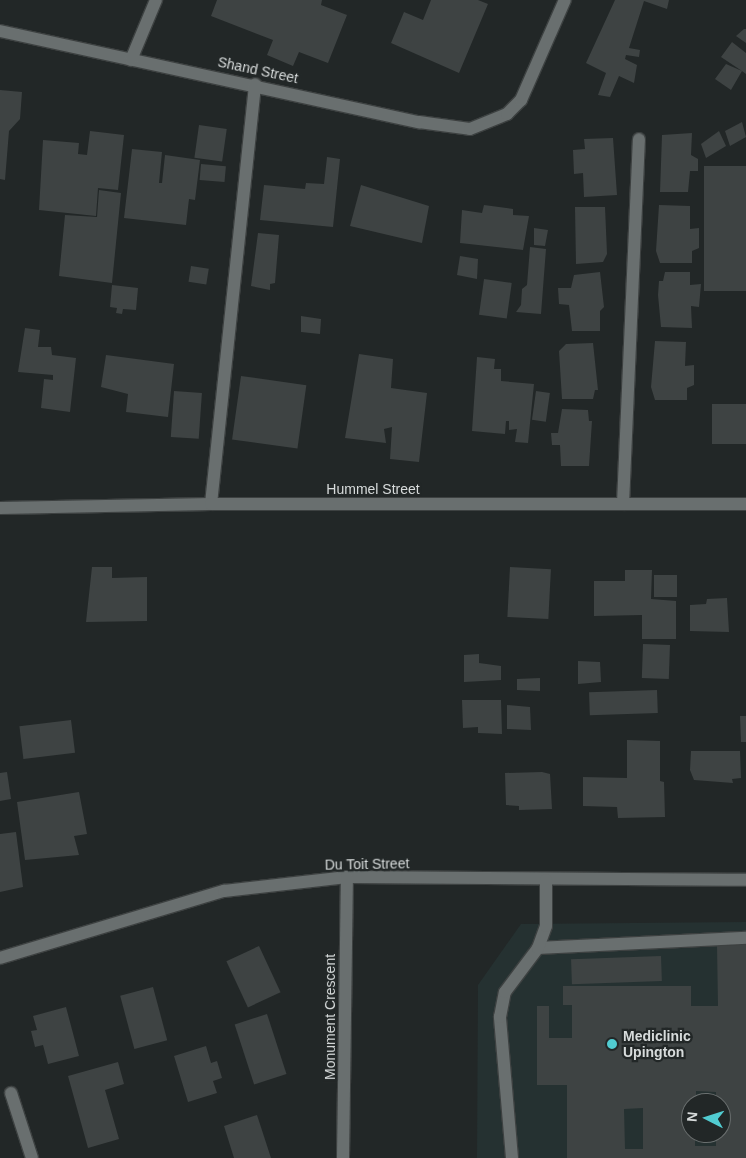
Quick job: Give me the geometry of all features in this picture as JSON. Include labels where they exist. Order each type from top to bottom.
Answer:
[{"type":"street","points":[[130,60],[156,0]]},
{"type":"street","name":"Shand Street","points":[[0,31],[130,60],[254,84],[419,122],[470,129],[507,114],[521,100],[565,0]]},
{"type":"street","points":[[211,504],[254,84]]},
{"type":"street","points":[[623,504],[639,139]]},
{"type":"street","name":"Hummel Street","points":[[0,508],[211,504],[746,504]]},
{"type":"street","name":"Du Toit Street","points":[[0,958],[224,891],[347,877],[546,880],[746,880]]},
{"type":"street","name":"Monument Crescent","points":[[343,1158],[347,877]]},
{"type":"street","points":[[512,1158],[500,1017],[505,992],[538,948],[546,926],[546,880]]},
{"type":"street","points":[[538,948],[746,938]]},
{"type":"street","points":[[11,1093],[32,1158]]},
{"type":"shaded area","name":"Mediclinic Upington","points":[[746,922],[746,1158],[477,1158],[478,985],[521,924]]},
{"type":"building","points":[[217,0],[322,0],[321,5],[347,15],[328,63],[299,52],[293,66],[267,55],[273,40],[211,16]]},
{"type":"building","points":[[431,0],[478,0],[488,4],[459,73],[391,43],[404,12],[423,20]]},
{"type":"building","points":[[615,0],[669,0],[667,9],[644,1],[629,48],[640,50],[639,57],[626,55],[625,59],[637,65],[634,83],[619,76],[610,97],[598,95],[606,73],[586,63]]},
{"type":"building","points":[[746,29],[746,43],[736,36]]},
{"type":"building","points":[[732,42],[746,53],[746,74],[721,57]]},
{"type":"building","points":[[726,64],[742,71],[731,90],[715,79]]},
{"type":"building","points":[[0,90],[22,92],[20,119],[9,131],[5,180],[0,179]]},
{"type":"building","points":[[742,122],[746,137],[730,146],[725,131]]},
{"type":"building","points":[[199,125],[227,129],[222,162],[194,158]]},
{"type":"building","points":[[90,131],[124,135],[118,190],[98,188],[96,216],[39,210],[43,140],[79,143],[78,154],[87,155]]},
{"type":"building","points":[[719,131],[726,146],[706,158],[701,144]]},
{"type":"building","points":[[692,133],[691,155],[698,159],[698,171],[690,171],[688,192],[660,192],[662,135]]},
{"type":"building","points":[[613,138],[617,195],[584,197],[583,173],[574,174],[573,150],[585,149],[584,139]]},
{"type":"building","points":[[132,149],[162,152],[159,183],[162,183],[165,155],[200,160],[195,200],[189,199],[186,225],[124,218]]},
{"type":"building","points":[[327,157],[340,159],[333,227],[260,220],[264,185],[305,189],[306,183],[324,184]]},
{"type":"building","points":[[201,164],[226,166],[225,182],[200,180]]},
{"type":"building","points":[[704,166],[746,166],[746,291],[704,291]]},
{"type":"building","points":[[361,185],[429,206],[422,243],[350,226]]},
{"type":"building","points":[[99,190],[121,193],[112,283],[59,276],[65,215],[97,217]]},
{"type":"building","points":[[484,205],[513,209],[513,215],[529,216],[523,250],[460,243],[462,210],[482,213]]},
{"type":"building","points":[[659,205],[690,206],[690,229],[699,228],[699,248],[692,251],[692,263],[660,263],[656,251]]},
{"type":"building","points":[[575,207],[605,207],[607,254],[603,262],[576,264]]},
{"type":"building","points":[[534,228],[548,230],[545,246],[534,245]]},
{"type":"building","points":[[258,233],[279,235],[275,283],[270,284],[270,290],[251,286]]},
{"type":"building","points":[[530,247],[546,249],[541,314],[516,312],[521,305],[522,289],[527,285]]},
{"type":"building","points":[[460,256],[478,259],[477,279],[457,275]]},
{"type":"building","points":[[191,266],[209,269],[206,285],[188,282]]},
{"type":"building","points":[[600,272],[604,307],[600,311],[600,331],[572,331],[569,305],[559,304],[558,288],[571,288],[574,275]]},
{"type":"building","points":[[665,272],[690,272],[690,285],[701,284],[699,307],[691,306],[692,328],[661,327],[658,295],[659,281],[663,281]]},
{"type":"building","points":[[484,279],[512,283],[507,319],[479,315]]},
{"type":"building","points":[[112,285],[138,288],[136,310],[123,309],[122,314],[116,313],[117,308],[110,307]]},
{"type":"building","points":[[301,316],[321,319],[320,334],[301,332]]},
{"type":"building","points":[[25,328],[40,330],[38,347],[51,347],[52,355],[76,358],[70,412],[41,408],[44,379],[53,380],[53,375],[18,372]]},
{"type":"building","points":[[655,341],[686,342],[685,366],[694,365],[694,385],[687,388],[687,400],[655,400],[651,387]]},
{"type":"building","points":[[593,343],[598,390],[595,390],[593,399],[562,399],[559,351],[566,344]]},
{"type":"building","points":[[359,354],[393,359],[391,388],[427,393],[419,462],[390,459],[392,427],[384,429],[386,443],[345,438]]},
{"type":"building","points":[[106,355],[174,364],[168,417],[126,412],[128,394],[101,387]]},
{"type":"building","points":[[477,357],[495,359],[494,369],[501,369],[501,381],[534,384],[528,443],[515,442],[517,429],[509,430],[509,421],[506,421],[505,434],[472,431]]},
{"type":"building","points":[[241,376],[306,385],[297,449],[232,439]]},
{"type":"building","points":[[174,391],[202,393],[199,439],[171,437]]},
{"type":"building","points":[[536,391],[550,393],[546,422],[532,420]]},
{"type":"building","points":[[712,404],[746,404],[746,444],[712,444]]},
{"type":"building","points":[[562,409],[588,410],[589,421],[592,421],[589,466],[561,466],[560,445],[552,445],[551,433],[558,433]]},
{"type":"building","points":[[92,567],[112,567],[112,578],[147,577],[147,621],[86,622]]},
{"type":"building","points":[[510,567],[551,569],[548,619],[507,617]]},
{"type":"building","points":[[625,570],[652,570],[651,599],[676,601],[676,639],[642,639],[642,615],[594,616],[594,581],[625,581]]},
{"type":"building","points":[[654,575],[677,575],[677,597],[654,597]]},
{"type":"building","points":[[727,598],[729,632],[690,631],[690,605],[706,604],[707,599]]},
{"type":"building","points":[[643,644],[670,645],[669,679],[642,678]]},
{"type":"building","points":[[479,654],[479,663],[501,666],[501,680],[464,682],[464,655]]},
{"type":"building","points":[[578,661],[600,662],[601,682],[578,684]]},
{"type":"building","points":[[540,678],[540,691],[517,690],[517,679]]},
{"type":"building","points":[[657,690],[658,713],[590,715],[589,692]]},
{"type":"building","points":[[462,700],[501,700],[502,734],[478,733],[478,727],[463,728]]},
{"type":"building","points":[[507,705],[530,707],[531,730],[507,729]]},
{"type":"building","points":[[740,716],[746,716],[746,742],[741,742]]},
{"type":"building","points":[[71,720],[75,753],[23,759],[19,726]]},
{"type":"building","points":[[627,740],[660,741],[660,781],[664,782],[665,817],[618,818],[617,807],[583,806],[583,777],[627,778]]},
{"type":"building","points":[[691,751],[740,751],[741,778],[732,779],[733,783],[694,780],[690,770]]},
{"type":"building","points":[[7,772],[11,799],[0,801],[0,773]]},
{"type":"building","points":[[542,772],[550,774],[552,809],[519,810],[519,806],[506,805],[505,773]]},
{"type":"building","points":[[79,792],[87,834],[74,836],[79,855],[25,860],[17,802]]},
{"type":"building","points":[[16,832],[23,887],[0,892],[0,834]]},
{"type":"building","points":[[717,945],[746,945],[746,1158],[567,1158],[567,1085],[537,1085],[537,1006],[549,1006],[549,1038],[572,1038],[572,1005],[563,1005],[563,986],[691,986],[691,1006],[718,1006]],"holes":[[[643,1108],[643,1149],[625,1149],[624,1109]]]},
{"type":"building","points":[[259,946],[281,992],[248,1007],[226,961]]},
{"type":"building","points":[[661,956],[662,981],[572,984],[571,959]]},
{"type":"building","points":[[153,987],[167,1040],[134,1049],[120,996]]},
{"type":"building","points":[[66,1007],[79,1056],[48,1064],[43,1045],[35,1047],[31,1031],[37,1030],[33,1016]]},
{"type":"building","points":[[267,1014],[286,1074],[254,1084],[235,1025]]},
{"type":"building","points":[[206,1046],[211,1063],[217,1061],[222,1078],[213,1081],[217,1093],[188,1102],[174,1056]]},
{"type":"building","points":[[118,1062],[124,1084],[105,1090],[119,1139],[88,1148],[68,1076]]},
{"type":"building","points":[[257,1115],[271,1158],[234,1158],[224,1126]]},
{"type":"place","name":"Mediclinic Upington","points":[[612,1044]]}]
